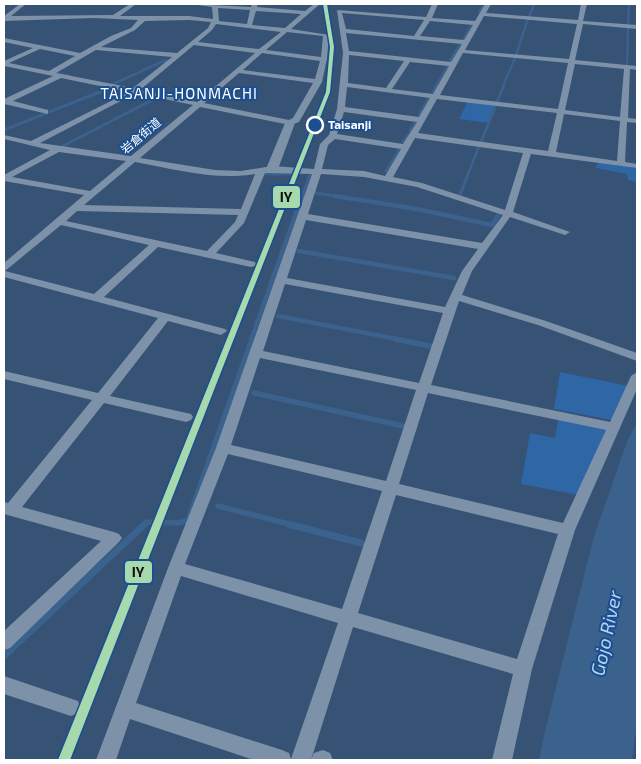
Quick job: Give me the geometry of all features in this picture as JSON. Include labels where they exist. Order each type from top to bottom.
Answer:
[{"type":"street","points":[[5,19],[22,4]]},
{"type":"street","points":[[115,17],[133,4]]},
{"type":"street","points":[[194,4],[255,6],[306,13]]},
{"type":"street","points":[[33,143],[134,92],[210,29],[215,21],[217,10],[214,4]]},
{"type":"street","name":"岩倉街道","points":[[4,268],[317,4]]},
{"type":"street","points":[[106,760],[176,568],[223,448],[317,172],[324,144],[333,136],[341,109],[346,53],[339,11],[336,4]]},
{"type":"street","points":[[416,37],[435,4]]},
{"type":"street","points":[[388,178],[488,4]]},
{"type":"street","points":[[552,154],[584,4]]},
{"type":"street","points":[[249,26],[255,6]]},
{"type":"street","points":[[339,11],[476,23]]},
{"type":"street","points":[[482,14],[637,27]]},
{"type":"street","points":[[5,19],[94,16],[143,19],[189,18],[326,35],[326,56],[319,82],[296,120],[290,123],[239,223],[209,254]]},
{"type":"street","points":[[51,73],[113,37],[133,29],[143,19]]},
{"type":"street","points":[[343,31],[466,42]]},
{"type":"street","points":[[4,40],[83,56]]},
{"type":"street","points":[[192,43],[324,59]]},
{"type":"street","points":[[4,64],[40,47]]},
{"type":"street","points":[[96,48],[177,55]]},
{"type":"street","points":[[460,51],[637,68]]},
{"type":"street","points":[[346,53],[453,64]]},
{"type":"street","points":[[388,90],[408,59]]},
{"type":"street","points":[[4,64],[290,123]]},
{"type":"street","points":[[4,72],[14,66]]},
{"type":"street","points":[[621,163],[627,67]]},
{"type":"street","points":[[237,71],[319,82]]},
{"type":"street","points":[[5,101],[61,75]]},
{"type":"street","points":[[344,85],[637,121]]},
{"type":"street","points":[[5,101],[45,112]]},
{"type":"street","points":[[341,109],[421,120]]},
{"type":"street","points":[[412,135],[637,166]]},
{"type":"street","points":[[333,136],[406,146]]},
{"type":"street","points":[[4,137],[58,149],[215,173],[241,174],[266,170],[364,174],[388,178],[565,232]]},
{"type":"street","points":[[4,178],[58,149]]},
{"type":"street","points":[[301,760],[449,311],[467,271],[508,214],[528,151]]},
{"type":"street","points":[[4,178],[90,194]]},
{"type":"street","points":[[74,208],[244,212]]},
{"type":"street","points":[[301,216],[485,247]]},
{"type":"street","points":[[59,222],[251,264]]},
{"type":"street","points":[[97,298],[156,243]]},
{"type":"street","points":[[4,274],[221,331]]},
{"type":"street","points":[[281,280],[449,311]]},
{"type":"street","points":[[456,297],[542,323],[637,357]]},
{"type":"street","points":[[4,642],[114,538],[7,509],[101,398],[166,316]]},
{"type":"street","points":[[256,353],[614,427]]},
{"type":"street","points":[[4,375],[186,417]]},
{"type":"street","points":[[502,760],[523,669],[567,530],[637,376]]},
{"type":"street","points":[[223,448],[567,530]]},
{"type":"street","points":[[176,568],[523,669]]},
{"type":"street","points":[[4,685],[71,707]]},
{"type":"street","points":[[124,708],[282,760]]},
{"type":"shaded area","points":[[468,101],[495,104],[488,123],[459,119]]},
{"type":"shaded area","points":[[598,162],[637,168],[637,182],[628,180],[627,174],[596,168]]},
{"type":"shaded area","points":[[560,372],[629,386],[612,420],[554,409]]},
{"type":"shaded area","points":[[558,420],[606,430],[578,495],[521,484],[530,433],[555,438]]},
{"type":"water","name":"Gojo River","points":[[637,423],[637,722],[632,760],[539,760],[594,536],[628,439]]},
{"type":"waterway","points":[[529,17],[534,4]]},
{"type":"waterway","points":[[628,25],[629,4]]},
{"type":"waterway","points":[[479,12],[482,7]]},
{"type":"waterway","points":[[516,55],[528,19]]},
{"type":"waterway","points":[[463,40],[472,24]]},
{"type":"waterway","points":[[627,66],[628,27]]},
{"type":"waterway","points":[[450,61],[461,43]]},
{"type":"waterway","points":[[503,86],[515,58]]},
{"type":"waterway","points":[[111,85],[166,60]]},
{"type":"waterway","points":[[436,86],[448,65]]},
{"type":"waterway","points":[[56,73],[70,76]]},
{"type":"waterway","points":[[433,92],[437,85]]},
{"type":"waterway","points":[[497,102],[504,85]]},
{"type":"waterway","points":[[4,130],[107,89]]},
{"type":"waterway","points":[[61,147],[156,98]]},
{"type":"waterway","points":[[419,115],[429,98]]},
{"type":"waterway","points":[[481,142],[496,105]]},
{"type":"waterway","points":[[410,131],[412,127]]},
{"type":"waterway","points":[[403,142],[408,135]]},
{"type":"waterway","points":[[460,195],[479,146]]},
{"type":"waterway","points":[[386,171],[399,150]]},
{"type":"waterway","points":[[266,174],[293,174]]},
{"type":"waterway","points":[[302,197],[310,174]]},
{"type":"waterway","points":[[316,193],[342,197]]},
{"type":"waterway","points":[[251,340],[302,196]]},
{"type":"waterway","points":[[335,196],[417,209],[492,225],[499,214]]},
{"type":"waterway","points":[[299,251],[454,278]]},
{"type":"waterway","points":[[278,316],[402,340]]},
{"type":"waterway","points":[[143,525],[147,522],[178,523],[188,520],[252,339]]},
{"type":"waterway","points":[[395,339],[430,346]]},
{"type":"waterway","points":[[254,393],[403,426]]},
{"type":"waterway","points":[[218,506],[293,525]]},
{"type":"waterway","points":[[4,656],[145,524]]},
{"type":"waterway","points":[[288,524],[361,543]]},
{"type":"transit line","name":"IY","points":[[64,760],[328,92],[332,47],[325,4]]},
{"type":"place","name":"Taisanji","points":[[315,125]]},
{"type":"district","name":"TAISANJI-HONMACHI","points":[[179,94]]}]
